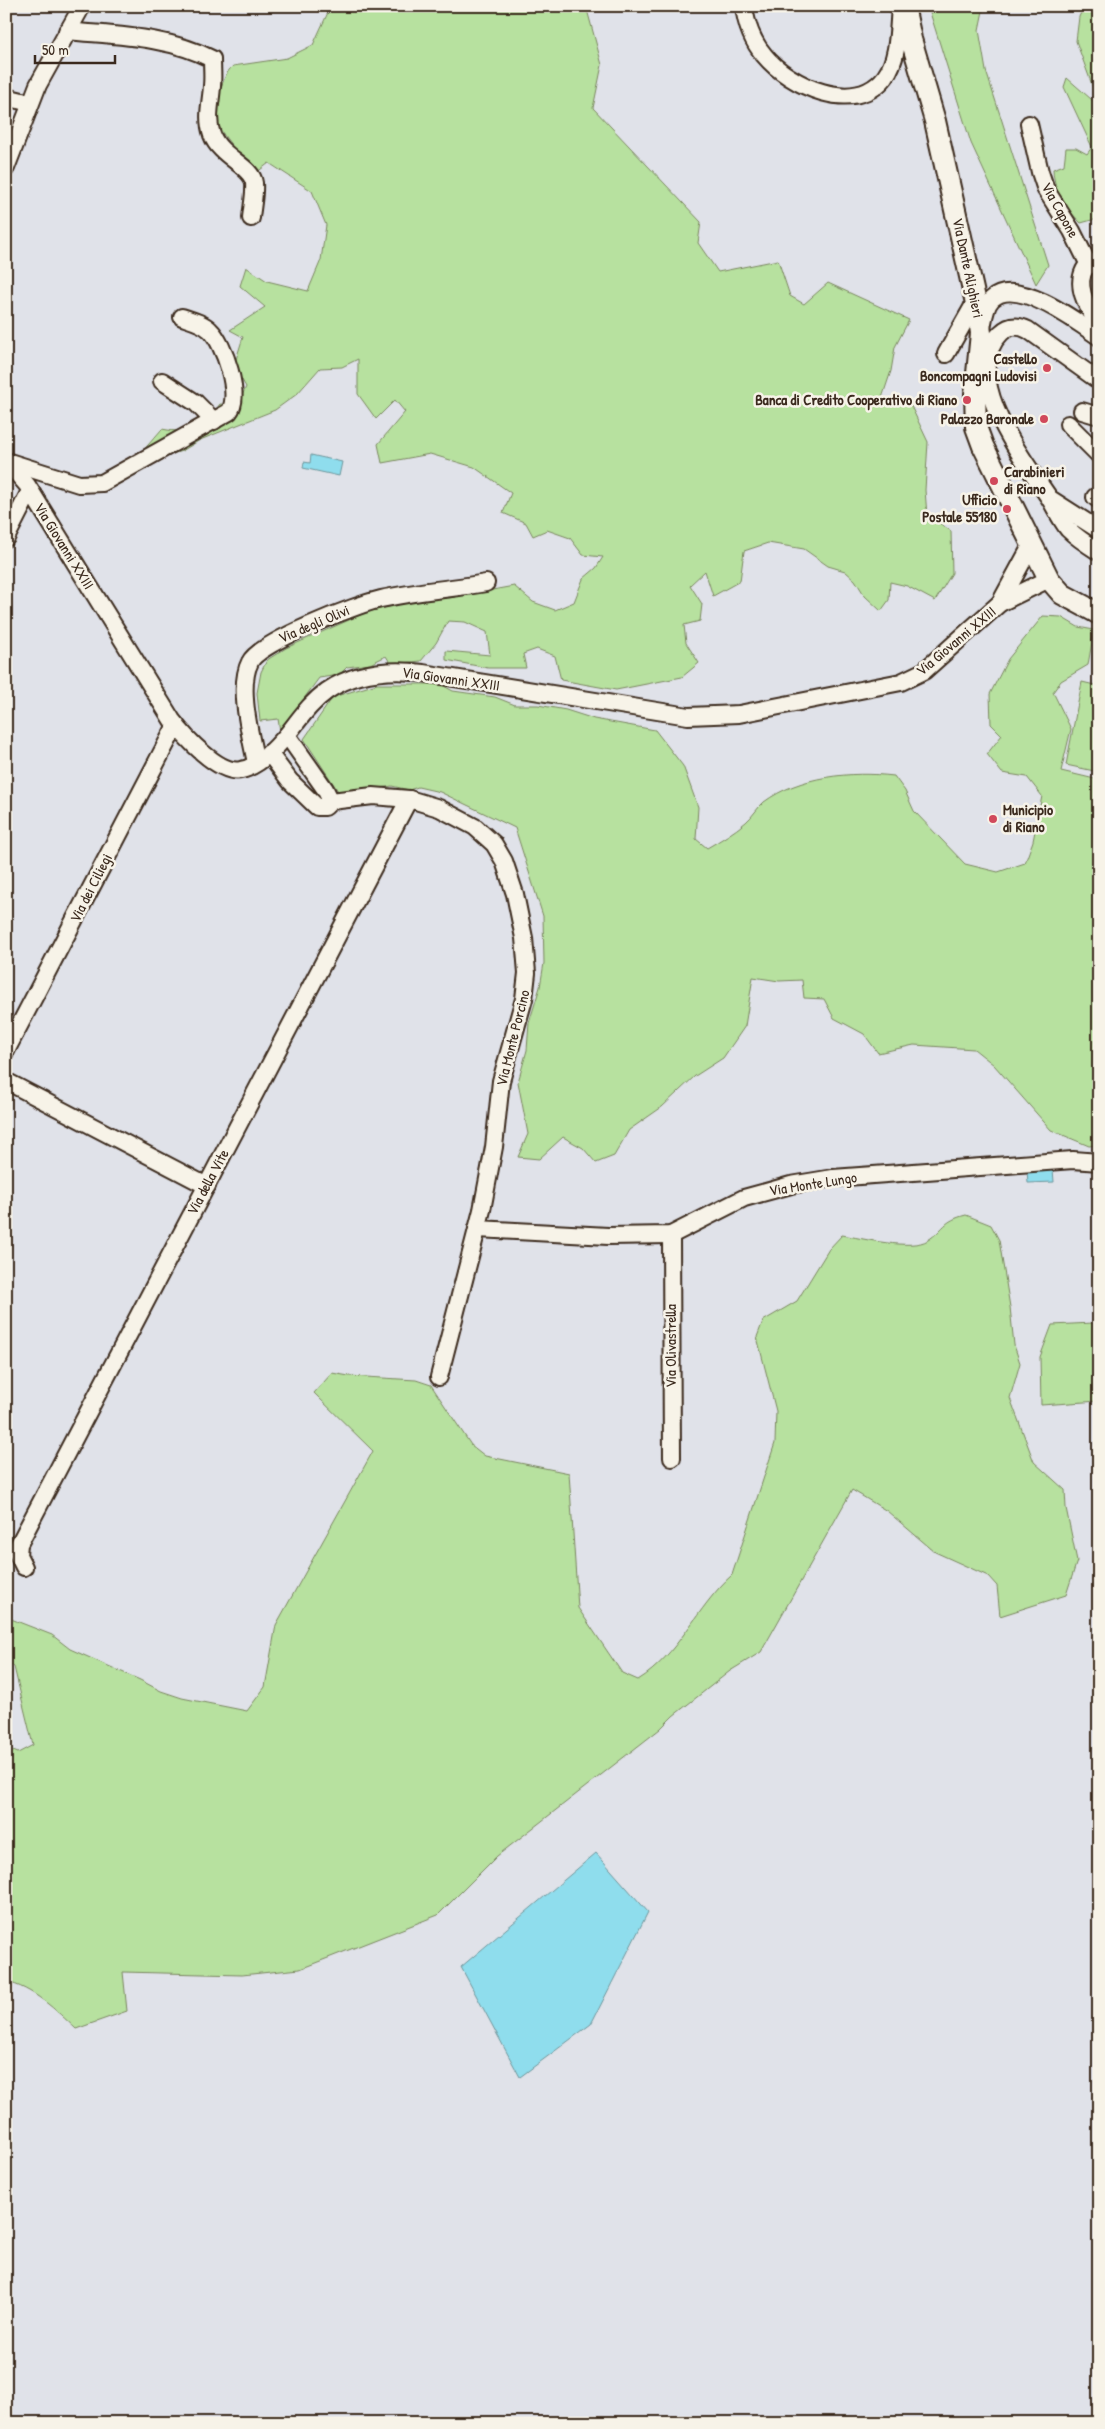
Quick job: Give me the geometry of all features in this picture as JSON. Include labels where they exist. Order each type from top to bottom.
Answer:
[{"type":"main road","name":"Via Dante Alighieri","points":[[904,6],[911,39],[935,121],[976,301],[981,332],[983,369],[975,417],[977,431],[1049,579],[1062,594],[1099,614]]},
{"type":"street","points":[[6,168],[46,66],[82,6]]},
{"type":"street","points":[[744,6],[752,36],[769,61],[805,86],[839,95],[866,92],[884,78],[893,58],[900,6]]},
{"type":"street","points":[[67,31],[167,42],[188,47],[212,59],[212,85],[208,114],[211,132],[223,152],[242,166],[252,177],[254,184],[251,218]]},
{"type":"street","points":[[6,97],[30,103]]},
{"type":"street","name":"Via Capone","points":[[1029,124],[1046,190],[1094,263]]},
{"type":"street","points":[[1094,263],[1083,272],[1081,288],[1099,326]]},
{"type":"street","points":[[981,332],[989,302],[996,296],[1009,293],[1019,294],[1042,302],[1099,337]]},
{"type":"street","points":[[946,354],[976,301]]},
{"type":"street","points":[[6,461],[84,485],[108,481],[229,412],[234,402],[228,369],[214,334],[202,324],[182,316]]},
{"type":"street","points":[[1099,381],[1028,330],[1018,326],[1007,328],[998,337],[988,354],[983,369],[1008,434],[1068,529],[1099,552]]},
{"type":"street","points":[[162,381],[192,400],[214,421]]},
{"type":"street","points":[[1068,424],[1099,455]]},
{"type":"street","name":"Via Giovanni XXIII","points":[[6,461],[20,475],[160,703],[176,725],[198,748],[226,769],[240,770],[256,763],[269,753],[312,704],[338,685],[369,674],[402,671],[431,674],[679,715],[739,714],[907,680],[929,667],[1000,604],[1049,579]]},
{"type":"street","points":[[6,538],[30,491]]},
{"type":"street","points":[[1049,498],[1099,530]]},
{"type":"street","name":"Via Giovanni XXIII","points":[[1000,604],[1032,544]]},
{"type":"street","name":"Via degli Olivi","points":[[256,763],[249,724],[246,691],[248,665],[259,652],[277,640],[367,602],[486,583]]},
{"type":"street","name":"Via dei Ciliegi","points":[[6,1051],[176,725]]},
{"type":"street","points":[[286,735],[325,789],[331,801]]},
{"type":"street","name":"Via Monte Porcino","points":[[269,753],[290,781],[312,804],[325,807],[331,801],[374,796],[409,799],[449,813],[475,827],[494,844],[510,880],[524,938],[527,972],[525,991],[501,1081],[493,1153],[477,1230],[439,1377]]},
{"type":"street","name":"Via della Vite","points":[[24,1566],[18,1556],[19,1544],[409,799]]},
{"type":"street","points":[[6,1081],[207,1186]]},
{"type":"street","name":"Via Monte Lungo","points":[[477,1230],[608,1236],[671,1235],[744,1198],[773,1189],[811,1181],[1072,1160],[1099,1162]]},
{"type":"street","name":"Via Olivastrella","points":[[671,1235],[672,1458]]},
{"type":"green space","points":[[331,6],[586,6],[602,65],[593,108],[701,222],[698,243],[718,272],[778,260],[790,296],[804,304],[828,283],[909,320],[895,347],[891,371],[882,398],[910,404],[928,442],[925,490],[927,515],[951,531],[952,573],[935,601],[907,586],[890,582],[889,600],[881,611],[865,596],[855,580],[845,571],[828,566],[804,549],[768,543],[744,551],[740,581],[713,596],[705,571],[690,585],[702,604],[700,621],[684,625],[686,643],[699,663],[682,677],[616,690],[561,680],[555,656],[537,649],[523,654],[526,668],[488,668],[446,660],[446,651],[490,655],[487,632],[465,622],[448,621],[436,643],[421,661],[391,664],[386,656],[370,664],[347,667],[339,675],[319,678],[280,731],[278,719],[260,721],[257,693],[261,672],[267,660],[286,648],[367,612],[409,602],[449,598],[514,586],[533,602],[555,610],[574,602],[583,579],[596,568],[603,557],[583,555],[570,538],[547,530],[533,536],[526,523],[503,513],[511,493],[474,467],[430,454],[382,463],[378,444],[405,412],[395,400],[376,419],[358,394],[358,359],[342,367],[320,368],[297,394],[275,410],[200,440],[182,451],[155,459],[141,453],[162,429],[172,431],[188,430],[202,423],[220,404],[237,406],[246,387],[234,366],[243,337],[230,330],[265,307],[240,286],[246,267],[267,281],[308,291],[321,260],[326,225],[312,191],[269,163],[256,173],[222,133],[218,121],[218,104],[225,78],[233,66],[287,58],[313,45]]},
{"type":"green space","points":[[928,6],[984,6],[979,30],[986,71],[1048,265],[1036,284],[971,143]]},
{"type":"green space","points":[[1084,6],[1099,6],[1099,104],[1076,41],[1079,17]]},
{"type":"green space","points":[[1067,78],[1099,106],[1099,218],[1081,223],[1061,199],[1053,169],[1064,165],[1066,148],[1076,148],[1087,154],[1092,147],[1064,87]]},
{"type":"green space","points":[[1043,616],[1061,617],[1078,627],[1094,630],[1088,665],[1061,681],[1053,692],[1071,729],[1061,771],[1099,780],[1099,1145],[1089,1146],[1051,1130],[994,1065],[974,1049],[914,1045],[878,1053],[864,1034],[834,1018],[824,999],[804,998],[802,980],[779,981],[753,977],[745,1026],[723,1058],[695,1076],[662,1107],[629,1130],[614,1156],[596,1163],[583,1148],[563,1137],[539,1159],[518,1157],[528,1134],[518,1082],[527,1050],[529,1023],[540,987],[544,963],[543,916],[515,828],[440,792],[418,787],[409,790],[392,786],[340,794],[304,739],[333,697],[377,684],[440,684],[453,691],[495,697],[515,705],[538,705],[566,710],[594,719],[655,730],[683,766],[698,807],[696,839],[707,848],[746,822],[764,802],[793,786],[826,777],[843,775],[894,776],[905,791],[914,811],[965,864],[998,872],[1025,863],[1033,841],[1042,796],[1027,777],[1002,773],[987,754],[1002,735],[991,724],[990,694],[1008,659]]},
{"type":"green space","points":[[1082,682],[1099,686],[1099,772],[1066,765]]},
{"type":"green space","points":[[966,1215],[991,1225],[999,1240],[1014,1345],[1020,1363],[1010,1398],[1034,1462],[1065,1490],[1066,1508],[1077,1561],[1066,1595],[1000,1616],[997,1586],[988,1576],[935,1552],[887,1511],[852,1490],[761,1652],[730,1671],[673,1716],[660,1729],[497,1856],[438,1915],[300,1969],[242,1975],[123,1972],[127,2011],[76,2029],[35,1994],[6,1982],[6,1748],[18,1753],[33,1745],[14,1667],[6,1660],[6,1617],[52,1635],[70,1649],[161,1691],[182,1698],[247,1711],[265,1687],[276,1625],[373,1451],[314,1393],[332,1373],[349,1376],[416,1380],[431,1385],[471,1445],[485,1456],[569,1473],[578,1608],[622,1673],[638,1680],[665,1658],[708,1601],[732,1575],[775,1443],[776,1411],[757,1337],[763,1321],[797,1301],[829,1249],[842,1235],[886,1243],[920,1243],[934,1236],[952,1220]]},
{"type":"green space","points":[[1093,1323],[1099,1325],[1099,1401],[1041,1405],[1040,1357],[1052,1325]]},
{"type":"water","points":[[311,455],[342,462],[339,476],[303,468],[304,462],[310,463]]},
{"type":"water","points":[[1053,1169],[1054,1182],[1028,1183],[1027,1170]]},
{"type":"water","points":[[596,1853],[648,1912],[591,2024],[520,2077],[461,1967]]},
{"type":"place","name":"Castello Boncompagni Ludovisi","points":[[1047,368]]},
{"type":"place","name":"Banca di Credito Cooperativo di Riano","points":[[967,400]]},
{"type":"place","name":"Palazzo Baronale","points":[[1044,419]]},
{"type":"place","name":"Carabinieri di Riano","points":[[994,481]]},
{"type":"place","name":"Ufficio Postale 55180","points":[[1007,509]]},
{"type":"place","name":"Municipio di Riano","points":[[993,819]]}]
